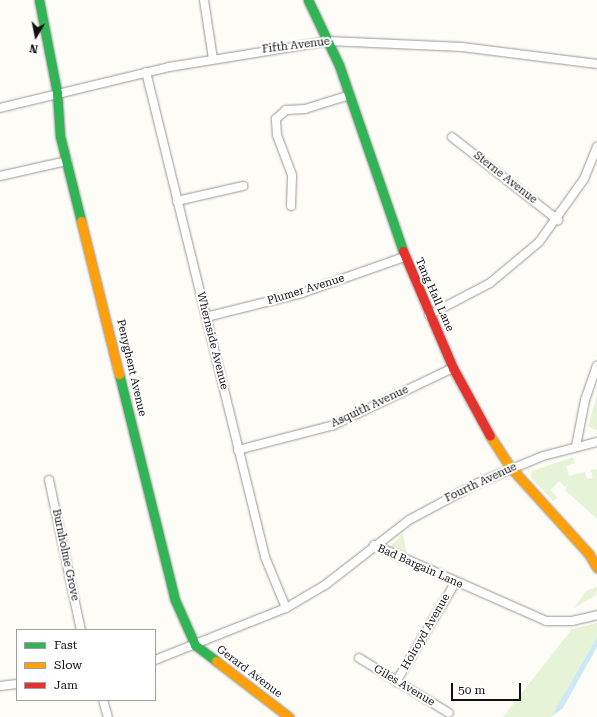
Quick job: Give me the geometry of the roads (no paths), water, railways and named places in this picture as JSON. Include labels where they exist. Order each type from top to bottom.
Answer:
[{"type":"street","name":"Penyghent Avenue","points":[[39,0],[56,93],[60,136],[163,558],[175,600],[195,645]]},
{"type":"street","points":[[204,0],[213,59]]},
{"type":"street","name":"Tang Hall Lane","points":[[308,0],[329,41],[350,95],[404,258],[453,368],[484,426],[511,468],[589,554],[597,568]]},
{"type":"street","name":"Fifth Avenue","points":[[0,108],[146,72],[213,59],[329,41],[462,47],[597,64]]},
{"type":"street","name":"Whernside Avenue","points":[[146,72],[265,558],[286,608]]},
{"type":"street","points":[[291,206],[297,195],[292,175],[277,135],[276,119],[286,110],[305,109],[350,95]]},
{"type":"street","name":"Sterne Avenue","points":[[452,137],[558,220]]},
{"type":"street","points":[[429,315],[490,283],[516,264],[558,220],[584,179],[597,148]]},
{"type":"street","points":[[0,176],[67,161]]},
{"type":"street","points":[[177,201],[242,186]]},
{"type":"street","name":"Plumer Avenue","points":[[206,317],[297,294],[404,258]]},
{"type":"street","points":[[576,446],[585,400],[597,366]]},
{"type":"street","name":"Asquith Avenue","points":[[238,450],[334,425],[453,368]]},
{"type":"street","name":"Fourth Avenue","points":[[374,545],[442,500],[511,468],[576,446],[597,442]]},
{"type":"street","name":"Burnholme Grove","points":[[49,480],[81,629]]},
{"type":"street","name":"Bad Bargain Lane","points":[[156,660],[286,608],[325,585],[374,545],[455,583],[546,621],[597,615]]},
{"type":"street","name":"Holroyd Avenue","points":[[396,682],[455,583]]},
{"type":"street","points":[[587,617],[597,607]]},
{"type":"street","name":"Gerard Avenue","points":[[195,645],[282,715]]},
{"type":"street","name":"Giles Avenue","points":[[359,658],[449,713]]},
{"type":"street","points":[[0,686],[16,684]]},
{"type":"street","points":[[103,701],[108,717]]},
{"type":"water","points":[[597,637],[597,647],[563,708],[551,717]]}]
